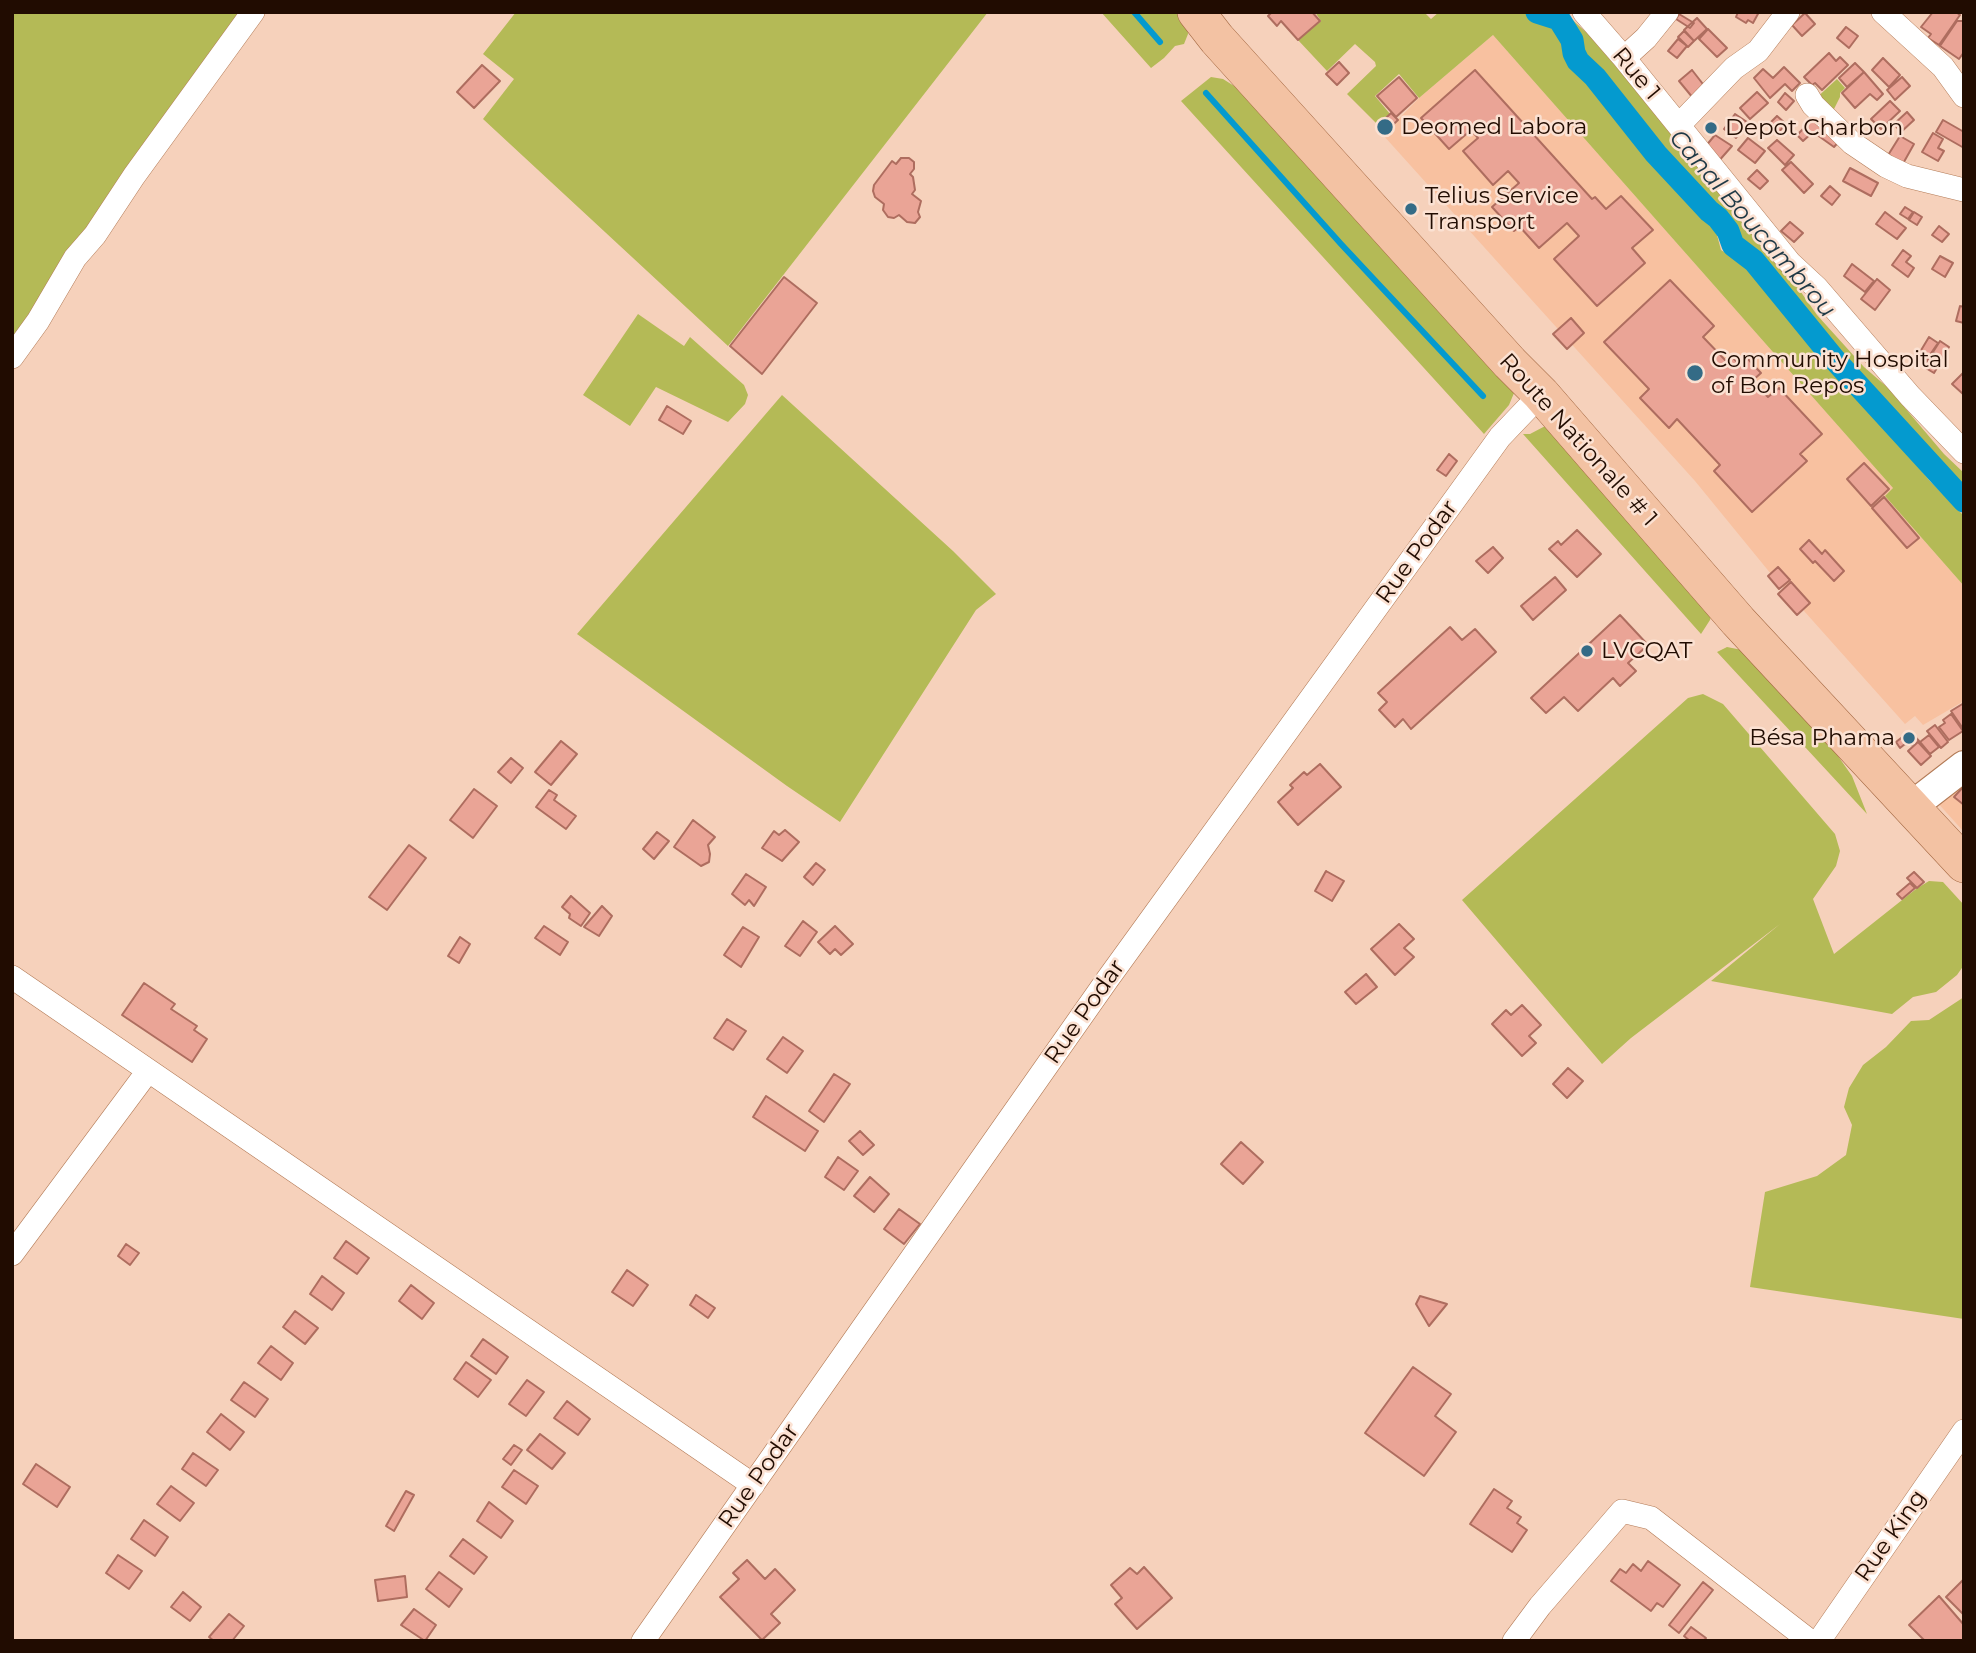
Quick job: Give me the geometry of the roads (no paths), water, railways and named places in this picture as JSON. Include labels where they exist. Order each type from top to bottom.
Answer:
[{"type":"main road","name":"Route Nationale # 1","points":[[1196,12],[1226,49],[1541,394],[1738,621],[1964,864]]},
{"type":"street","points":[[12,357],[38,321],[75,258],[95,235],[134,176],[253,12]]},
{"type":"street","name":"Rue 1","points":[[1584,12],[1790,263],[1817,288],[1910,397],[1964,452]]},
{"type":"street","points":[[1624,58],[1646,38],[1667,12]]},
{"type":"street","points":[[1678,125],[1734,68],[1758,51],[1788,12]]},
{"type":"street","points":[[1883,12],[1943,66],[1964,96]]},
{"type":"street","points":[[1807,95],[1813,105],[1852,143],[1886,166],[1907,176],[1964,190]]},
{"type":"street","name":"Rue Podar","points":[[643,1641],[1124,957],[1500,437],[1541,394]]},
{"type":"street","points":[[1911,807],[1964,766]]},
{"type":"street","points":[[12,977],[753,1485]]},
{"type":"street","points":[[12,1254],[148,1072]]},
{"type":"street","name":"Rue King","points":[[1819,1641],[1964,1431]]},
{"type":"street","points":[[1514,1641],[1540,1606],[1622,1511],[1651,1518],[1810,1641]]},
{"type":"waterway","points":[[1134,12],[1160,42]]},
{"type":"waterway","name":"Canal Boucambrou","points":[[1537,12],[1559,19],[1572,40],[1578,61],[1595,77],[1656,154],[1718,218],[1728,231],[1733,245],[1754,261],[1834,359],[1964,501]]},
{"type":"waterway","points":[[1206,93],[1341,244],[1483,396]]},
{"type":"place","name":"Deomed Labora","points":[[1385,127]]},
{"type":"place","name":"Depot Charbon","points":[[1711,128]]},
{"type":"place","name":"Telius Service Transport","points":[[1411,209]]},
{"type":"place","name":"Community Hospital of Bon Repos","points":[[1695,373]]},
{"type":"place","name":"LVCQAT","points":[[1587,651]]},
{"type":"place","name":"Bésa Phama","points":[[1909,738]]}]
